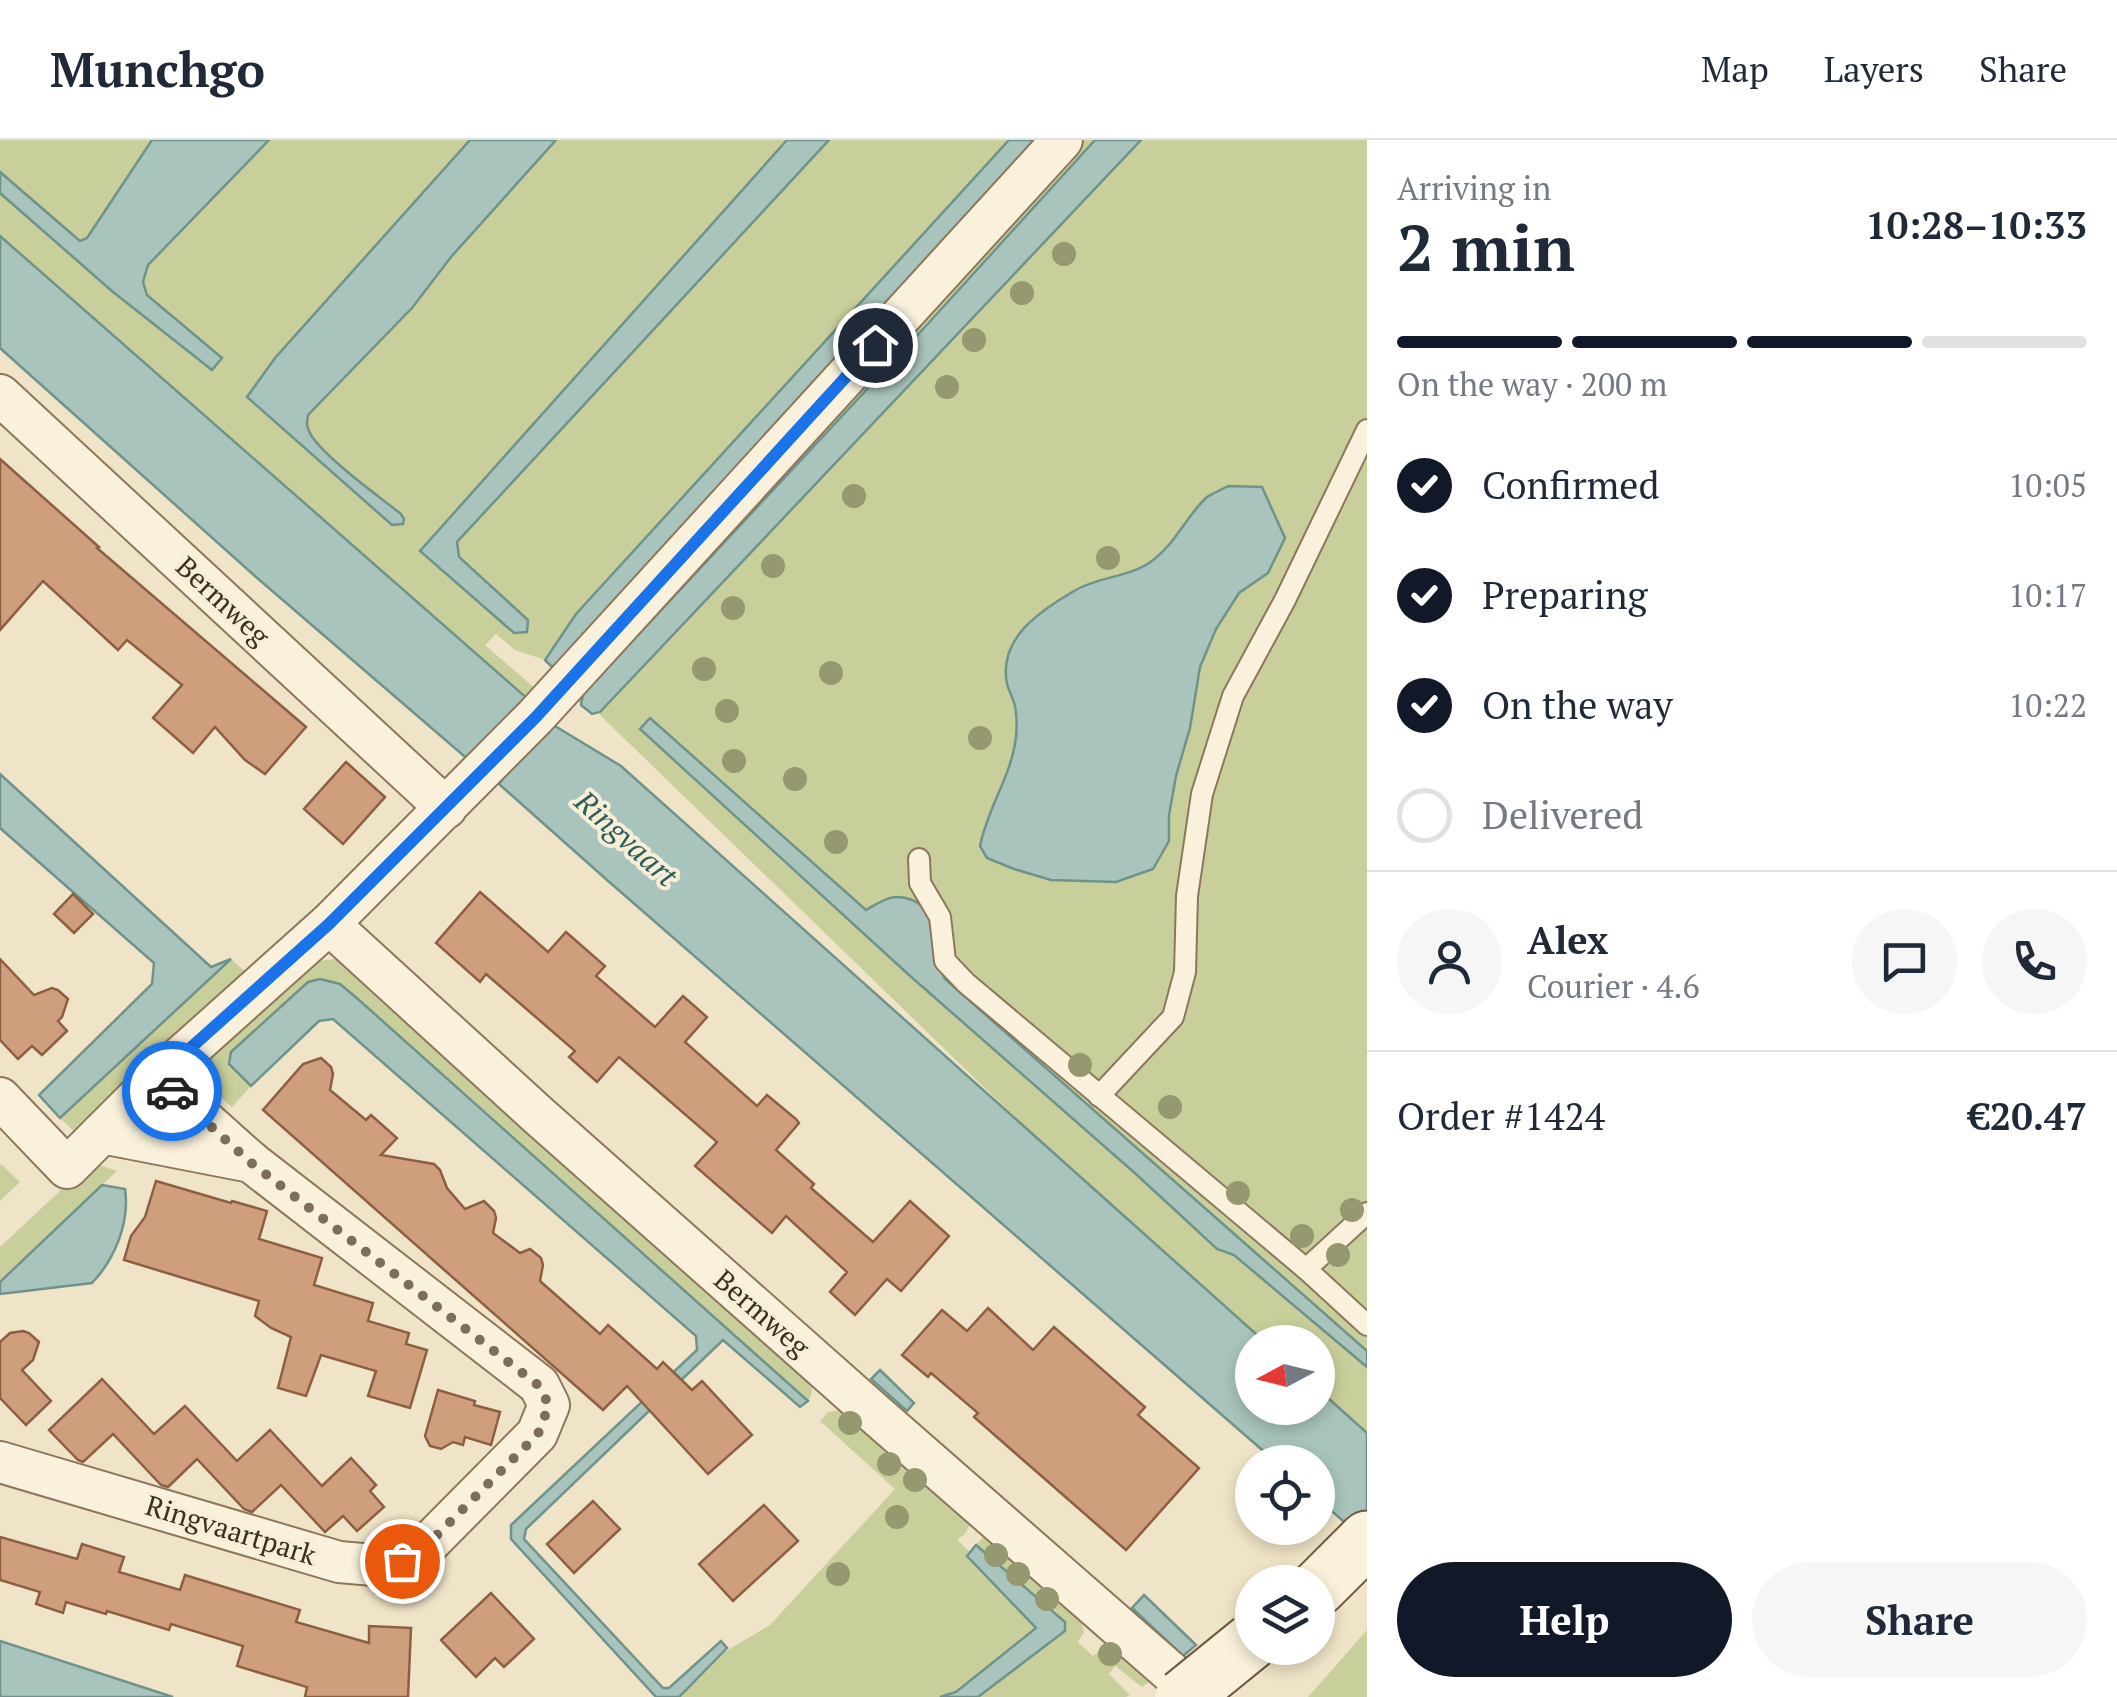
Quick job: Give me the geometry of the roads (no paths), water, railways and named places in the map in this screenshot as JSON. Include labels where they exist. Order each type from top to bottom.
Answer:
[{"type":"main road","points":[[1335,1571],[1367,1538]]},
{"type":"main road","points":[[1183,1697],[1235,1655]]},
{"type":"street","points":[[0,1098],[66,1168],[157,1078],[329,924],[536,717],[1062,140]]},
{"type":"street","name":"Bermweg","points":[[0,394],[446,808]]},
{"type":"street","name":"Bermweg","points":[[329,924],[538,1116],[1200,1697]]},
{"type":"street","name":"Ringvaartpark","points":[[0,1462],[339,1562],[374,1565],[402,1561],[430,1542],[538,1434],[549,1405],[538,1385],[250,1162],[157,1078]]},
{"type":"street","name":"Ringvaartpark","points":[[102,1132],[250,1162]]},
{"type":"lane","points":[[1099,1096],[1173,1017],[1185,972],[1187,896],[1202,794],[1233,696],[1285,600],[1367,430]]},
{"type":"lane","points":[[919,859],[920,884],[940,918],[945,961],[966,983],[1367,1325]]},
{"type":"lane","points":[[1306,1270],[1367,1214]]},
{"type":"water","points":[[152,140],[269,140],[148,265],[143,282],[147,295],[222,358],[212,370],[113,292],[0,193],[0,172],[80,241],[87,238]]},
{"type":"water","points":[[470,140],[556,140],[451,257],[412,308],[308,415],[309,431],[324,451],[401,514],[403,524],[392,525],[247,397],[275,358]]},
{"type":"water","points":[[787,140],[829,140],[457,542],[459,557],[528,620],[527,632],[514,633],[420,551]]},
{"type":"water","points":[[1009,140],[1042,140],[552,667],[545,660],[576,614]]},
{"type":"water","points":[[1095,140],[1141,140],[600,712],[592,714],[581,705],[583,694]]},
{"type":"water","points":[[0,236],[529,700],[471,762],[0,348]]},
{"type":"water","points":[[1228,486],[1262,487],[1285,538],[1268,573],[1239,593],[1216,629],[1200,667],[1169,815],[1169,841],[1153,869],[1116,882],[1051,880],[987,858],[980,846],[1016,740],[1016,710],[1006,668],[1015,640],[1035,618],[1074,591],[1152,561],[1207,497]]},
{"type":"water","points":[[650,718],[866,910],[893,897],[921,905],[931,919],[938,964],[945,979],[1367,1351],[1367,1367],[1335,1340],[1335,1325],[1317,1325],[1234,1255],[1217,1249],[640,729]]},
{"type":"water","name":"Ringvaart","points":[[555,726],[621,766],[1246,1325],[1235,1325],[1235,1425],[1335,1425],[1335,1404],[1367,1433],[1367,1542],[1335,1514],[1335,1445],[1256,1445],[499,784],[534,736]]},
{"type":"water","points":[[0,774],[211,967],[231,959],[60,1118],[39,1095],[152,984],[154,963],[0,828]]},
{"type":"water","points":[[320,979],[340,984],[359,1000],[808,1401],[800,1407],[723,1340],[526,1529],[524,1539],[663,1688],[669,1688],[721,1641],[727,1648],[679,1697],[656,1697],[511,1539],[511,1525],[697,1350],[696,1336],[333,1019],[319,1021],[251,1086],[229,1064],[231,1052],[308,982]]},
{"type":"water","points":[[102,1185],[125,1189],[125,1214],[114,1251],[92,1283],[0,1294],[0,1282]]},
{"type":"water","points":[[880,1370],[914,1403],[907,1411],[871,1379]]},
{"type":"water","points":[[976,1545],[1065,1622],[1065,1631],[978,1697],[940,1697],[956,1692],[1036,1628],[967,1556]]},
{"type":"water","points":[[1144,1595],[1196,1645],[1183,1656],[1132,1608]]},
{"type":"water","points":[[0,1641],[173,1697],[0,1697]]}]
